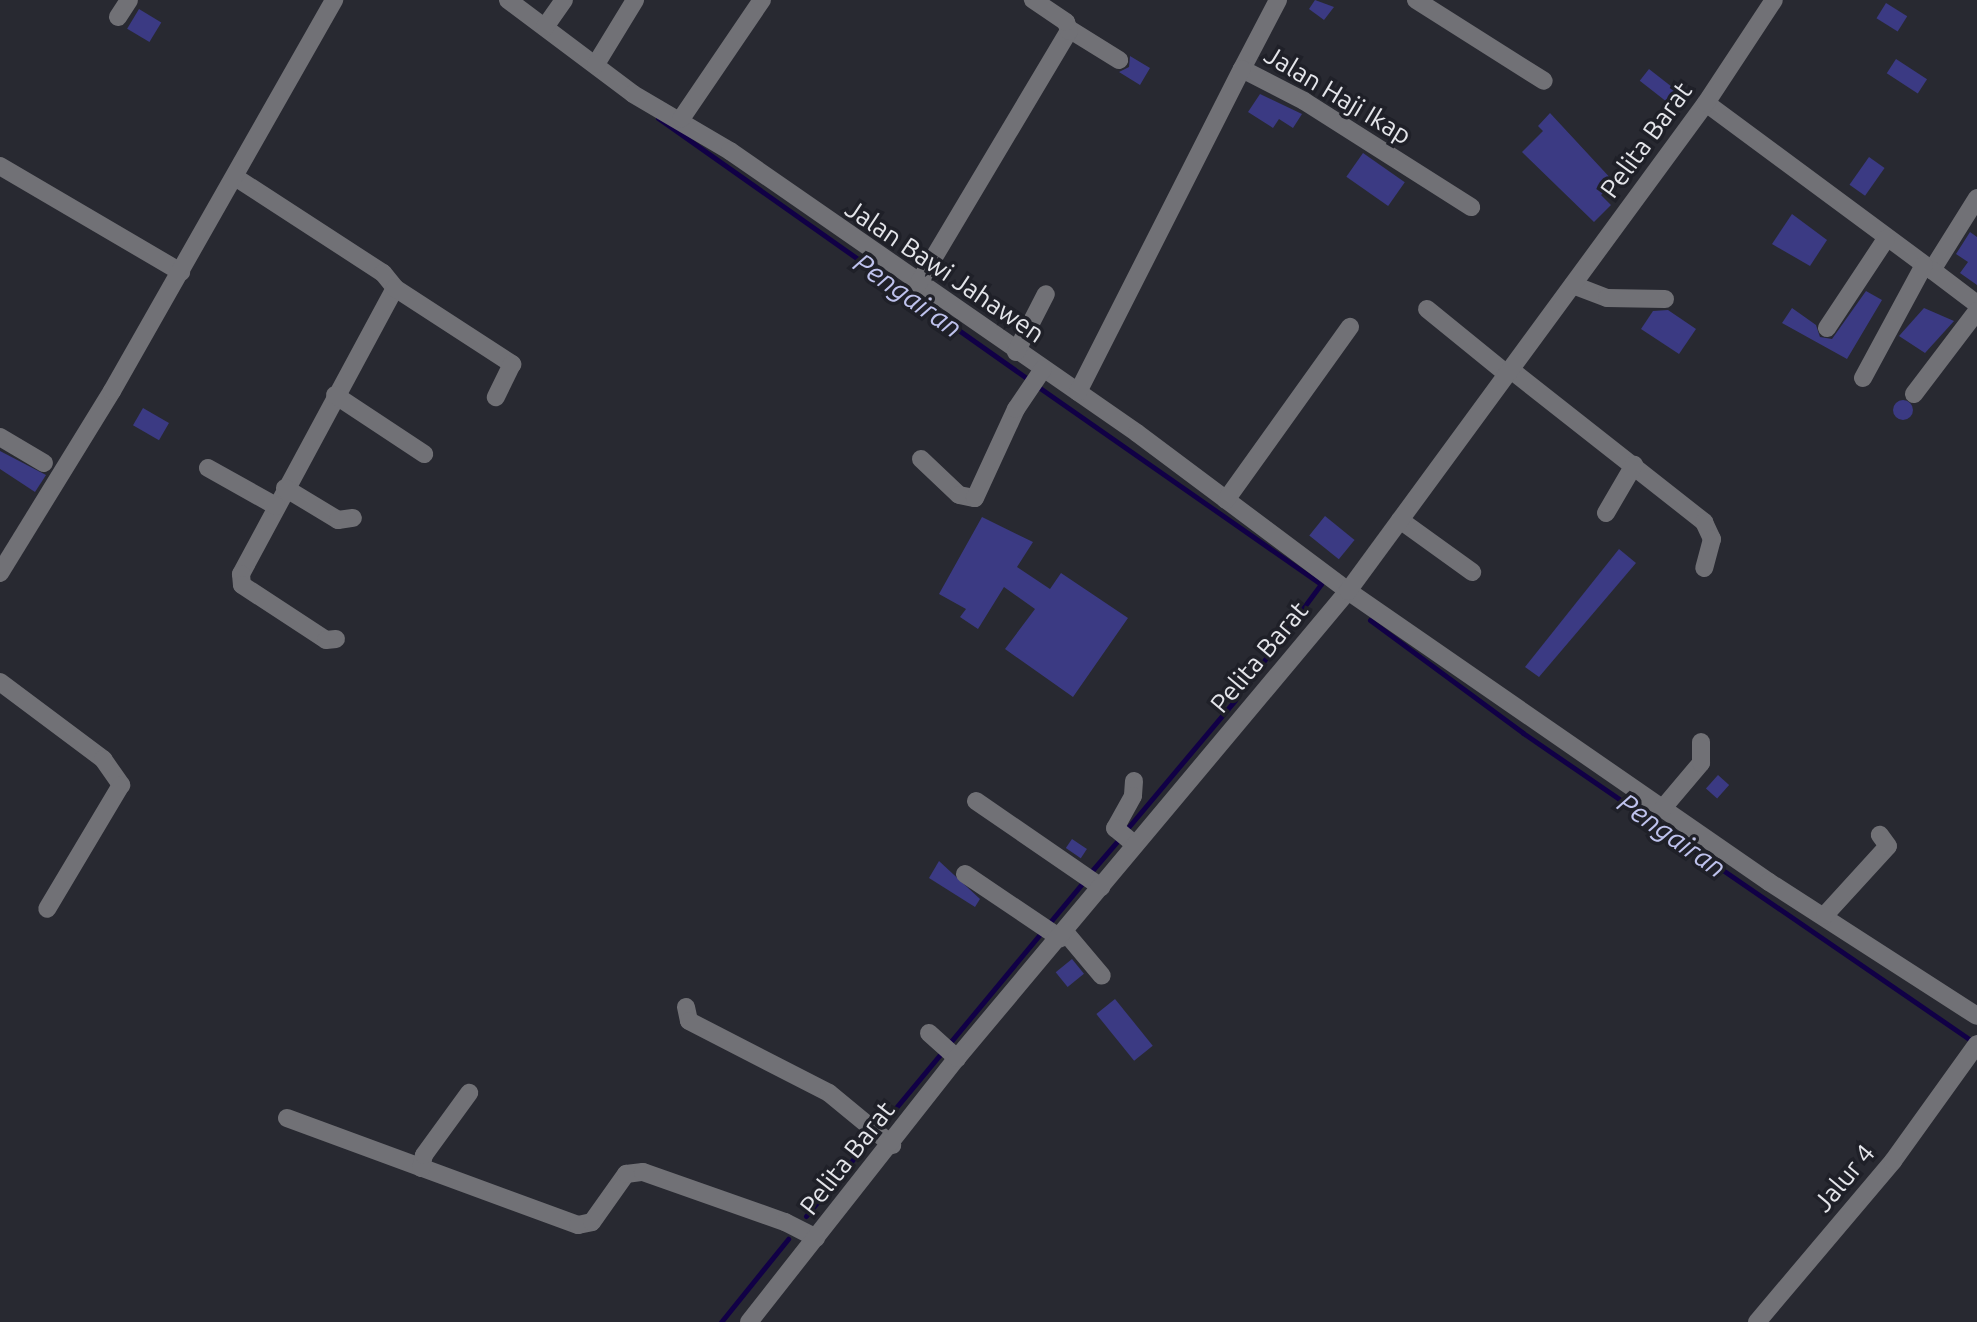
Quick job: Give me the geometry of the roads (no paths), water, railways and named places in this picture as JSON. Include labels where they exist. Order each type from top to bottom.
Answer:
[{"type":"street","points":[[118,17],[129,0]]},
{"type":"street","points":[[0,573],[181,272],[334,0]]},
{"type":"street","name":"Jalan Bawi Jahawen","points":[[508,0],[633,94],[681,119],[1078,392],[1348,591],[1663,808],[1977,1016]]},
{"type":"street","points":[[545,27],[564,0]]},
{"type":"street","points":[[596,64],[635,0]]},
{"type":"street","points":[[681,119],[762,0]]},
{"type":"street","points":[[1033,0],[1069,29],[1119,60]]},
{"type":"street","name":"Jalan Haji Ikap","points":[[1278,0],[1242,69],[1304,101],[1471,207]]},
{"type":"street","points":[[1416,0],[1544,81]]},
{"type":"street","name":"Pelita Barat","points":[[749,1322],[892,1145],[957,1058],[1348,591],[1706,103],[1774,0]]},
{"type":"street","points":[[918,284],[1069,29]]},
{"type":"street","points":[[1078,392],[1242,69]]},
{"type":"street","points":[[1706,103],[1977,304]]},
{"type":"street","points":[[0,166],[181,272]]},
{"type":"street","points":[[235,177],[383,273],[395,288],[512,364],[496,397]]},
{"type":"street","points":[[1863,378],[1928,268],[1977,198]]},
{"type":"street","points":[[1827,328],[1886,239]]},
{"type":"street","points":[[1573,285],[1607,298],[1665,299]]},
{"type":"street","points":[[336,639],[326,640],[242,585],[241,574],[335,395],[391,303],[395,288]]},
{"type":"street","points":[[1016,352],[1046,294]]},
{"type":"street","points":[[1427,309],[1634,465],[1704,522],[1712,539],[1704,568]]},
{"type":"street","points":[[1914,394],[1977,311]]},
{"type":"street","points":[[1226,500],[1350,327]]},
{"type":"street","points":[[921,459],[959,495],[975,498],[1016,409],[1043,369]]},
{"type":"street","points":[[335,395],[424,454]]},
{"type":"street","points":[[0,437],[44,463]]},
{"type":"street","points":[[1606,513],[1634,465]]},
{"type":"street","points":[[208,468],[276,506]]},
{"type":"street","points":[[285,488],[338,520],[353,518]]},
{"type":"street","points":[[1400,520],[1472,572]]},
{"type":"street","points":[[0,682],[103,759],[121,785],[47,909]]},
{"type":"street","points":[[1663,808],[1701,763],[1701,742]]},
{"type":"street","points":[[1134,781],[1133,796],[1115,828],[1135,845]]},
{"type":"street","points":[[976,801],[1101,887]]},
{"type":"street","points":[[1825,915],[1888,846],[1880,835]]},
{"type":"street","points":[[965,874],[1062,935],[1102,976]]},
{"type":"street","points":[[686,1007],[689,1021],[829,1093],[892,1145]]},
{"type":"street","points":[[929,1033],[957,1058]]},
{"type":"street","name":"Jalur 4","points":[[1757,1322],[1893,1161],[1977,1044]]},
{"type":"street","points":[[421,1168],[424,1155],[469,1093]]},
{"type":"street","points":[[287,1118],[583,1226],[592,1222],[619,1180],[643,1172],[785,1222],[816,1238]]},
{"type":"waterway","name":"Pengairan","points":[[658,118],[1029,380]]},
{"type":"waterway","name":"Pengairan","points":[[1037,386],[1321,584],[1246,685]]},
{"type":"waterway","name":"Pengairan","points":[[1370,620],[1523,733],[1972,1041]]},
{"type":"waterway","points":[[1126,830],[1235,700]]},
{"type":"waterway","points":[[1090,873],[1120,838]]},
{"type":"waterway","points":[[806,1216],[1084,881]]},
{"type":"waterway","points":[[721,1322],[788,1239]]}]
